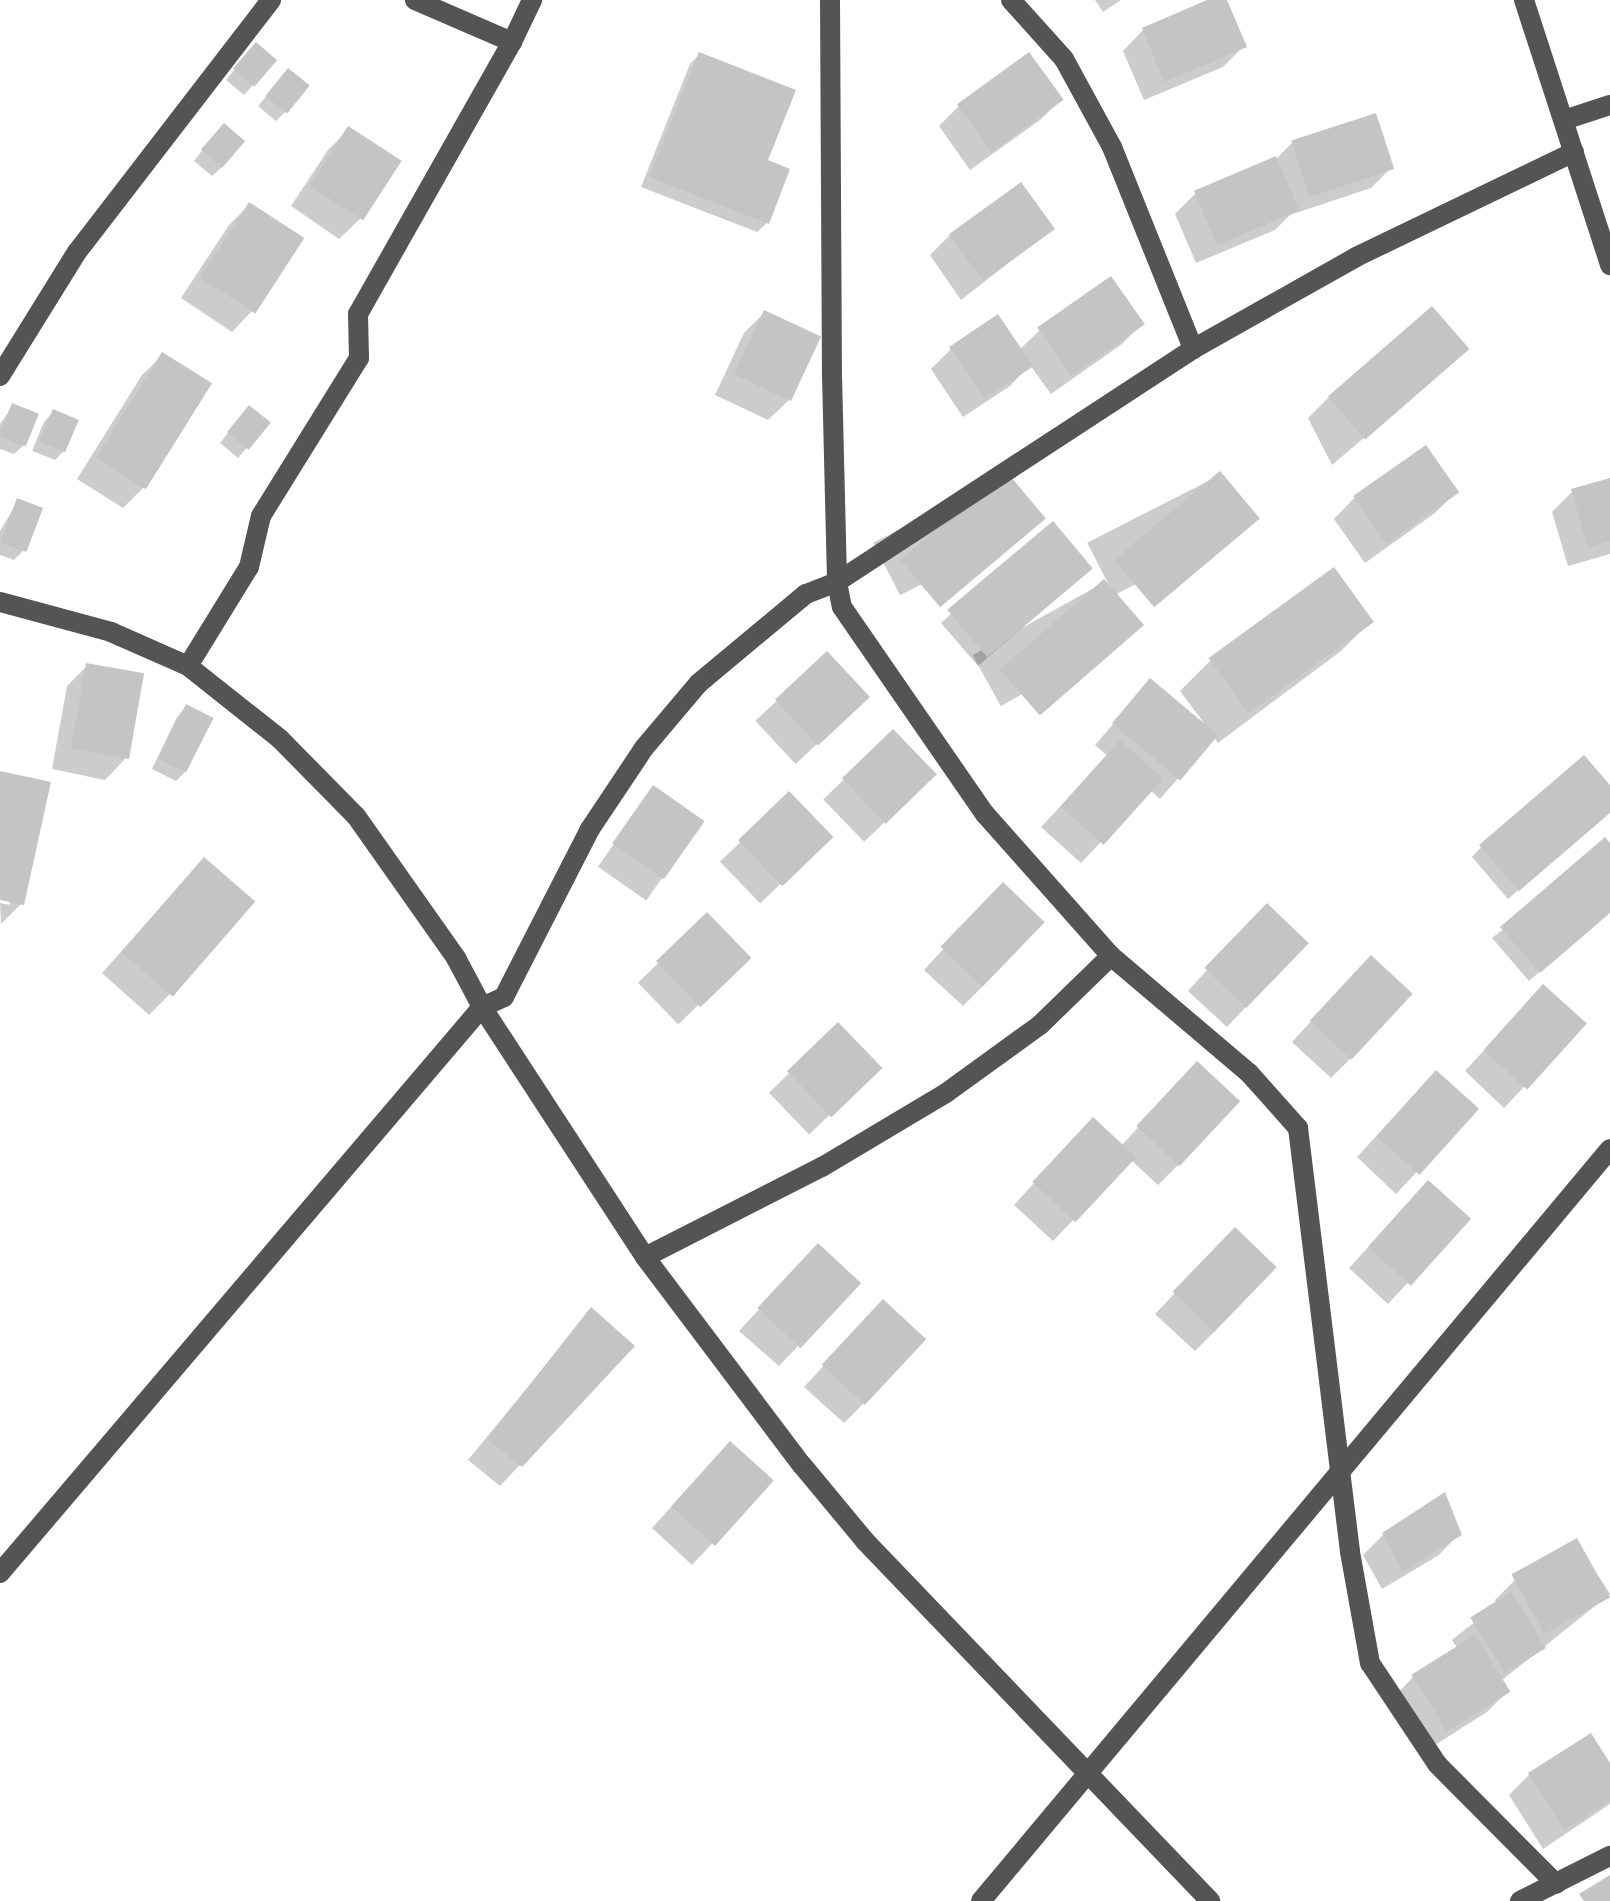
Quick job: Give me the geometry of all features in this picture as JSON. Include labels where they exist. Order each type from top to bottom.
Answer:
[{"type":"street","points":[[0,376],[77,252],[271,0]]},
{"type":"street","points":[[415,0],[512,42]]},
{"type":"street","points":[[188,666],[248,568],[261,516],[358,358],[358,314],[532,0]]},
{"type":"street","points":[[830,0],[837,582],[842,607],[985,814],[1111,956],[1250,1072],[1298,1128],[1340,1470],[1370,1663],[1438,1764],[1556,1884]]},
{"type":"street","points":[[1012,0],[1064,59],[1112,146],[1193,349]]},
{"type":"street","points":[[1524,0],[1610,265]]},
{"type":"street","points":[[1564,120],[1610,105]]},
{"type":"street","points":[[2,1569],[482,1007],[504,997],[590,830],[672,714],[699,683],[806,594],[837,582],[1193,349],[1356,258],[1574,152]]},
{"type":"street","points":[[0,602],[111,632],[188,666],[280,739],[356,816],[456,958],[482,1007],[644,1257],[865,1541],[1086,1777],[1210,1901]]},
{"type":"street","points":[[644,1257],[822,1166],[946,1093],[1040,1025],[1111,956]]},
{"type":"street","points":[[982,1901],[1610,1149]]},
{"type":"street","points":[[1520,1901],[1610,1856]]},
{"type":"building","points":[[1207,0],[1227,0],[1247,47],[1164,82],[1142,28]]},
{"type":"building","points":[[256,42],[277,60],[254,87],[233,68]]},
{"type":"building","points":[[699,52],[796,90],[768,160],[790,169],[769,224],[649,177]]},
{"type":"building","points":[[1029,52],[1064,100],[992,152],[957,104]]},
{"type":"building","points":[[288,68],[310,86],[287,114],[265,96]]},
{"type":"building","points":[[1376,113],[1394,169],[1310,197],[1291,141]]},
{"type":"building","points":[[224,123],[245,141],[222,168],[201,149]]},
{"type":"building","points":[[348,126],[402,161],[363,220],[309,186]]},
{"type":"building","points":[[1276,156],[1299,210],[1217,245],[1194,191]]},
{"type":"building","points":[[1021,182],[1055,229],[983,281],[949,234]]},
{"type":"building","points":[[249,202],[304,238],[255,313],[200,277]]},
{"type":"building","points":[[1111,276],[1145,324],[1071,376],[1037,328]]},
{"type":"building","points":[[1432,306],[1469,349],[1365,440],[1328,397]]},
{"type":"building","points":[[764,310],[821,337],[791,401],[734,374]]},
{"type":"building","points":[[998,314],[1033,366],[984,399],[949,347]]},
{"type":"building","points":[[162,352],[212,383],[146,489],[96,458]]},
{"type":"building","points":[[12,403],[39,414],[26,446],[0,436]]},
{"type":"building","points":[[249,405],[271,423],[249,450],[227,432]]},
{"type":"building","points":[[53,409],[79,420],[65,452],[39,441]]},
{"type":"building","points":[[1426,445],[1459,493],[1386,544],[1353,496]]},
{"type":"building","points":[[1006,471],[1046,518],[940,607],[900,560]]},
{"type":"building","points":[[1220,471],[1260,518],[1154,607],[1114,560]]},
{"type":"building","points":[[1610,478],[1610,541],[1588,548],[1571,489]]},
{"type":"building","points":[[17,498],[43,508],[26,552],[0,542]]},
{"type":"building","points":[[1053,521],[1093,568],[987,657],[947,610]]},
{"type":"building","points":[[1334,567],[1374,622],[1249,713],[1209,658]]},
{"type":"building","points":[[1104,579],[1144,625],[1040,716],[1000,670]]},
{"type":"building","points":[[827,651],[870,697],[818,745],[775,699]]},
{"type":"building","points":[[86,663],[144,673],[129,759],[71,749]]},
{"type":"building","points":[[1150,678],[1218,735],[1180,780],[1112,723]]},
{"type":"building","points":[[186,704],[214,718],[186,772],[158,758]]},
{"type":"building","points":[[893,729],[937,774],[886,824],[842,778]]},
{"type":"building","points":[[1120,740],[1163,779],[1104,845],[1060,806]]},
{"type":"building","points":[[1584,755],[1610,785],[1610,813],[1519,891],[1479,845]]},
{"type":"building","points":[[0,771],[51,782],[24,905],[0,900]]},
{"type":"building","points":[[653,785],[705,821],[664,879],[612,843]]},
{"type":"building","points":[[789,791],[833,837],[782,886],[738,840]]},
{"type":"building","points":[[1605,837],[1610,843],[1610,913],[1540,973],[1500,927]]},
{"type":"building","points":[[204,857],[255,902],[173,997],[121,952]]},
{"type":"building","points":[[1003,882],[1045,922],[982,987],[940,947]]},
{"type":"building","points":[[1267,903],[1309,943],[1246,1008],[1204,968]]},
{"type":"building","points":[[707,912],[751,958],[700,1007],[656,961]]},
{"type":"building","points":[[1371,955],[1413,994],[1351,1060],[1310,1021]]},
{"type":"building","points":[[1543,984],[1587,1023],[1527,1090],[1483,1050]]},
{"type":"building","points":[[838,1022],[882,1068],[831,1117],[787,1071]]},
{"type":"building","points":[[1197,1061],[1240,1101],[1179,1166],[1136,1126]]},
{"type":"building","points":[[1436,1070],[1479,1109],[1420,1175],[1376,1136]]},
{"type":"building","points":[[1093,1117],[1136,1157],[1075,1222],[1032,1182]]},
{"type":"building","points":[[1428,1180],[1471,1219],[1411,1286],[1368,1247]]},
{"type":"building","points":[[1235,1227],[1277,1267],[1214,1332],[1172,1292]]},
{"type":"building","points":[[818,1243],[861,1283],[800,1348],[757,1308]]},
{"type":"building","points":[[883,1299],[926,1339],[865,1405],[822,1365]]},
{"type":"building","points":[[591,1307],[635,1346],[522,1467],[487,1439]]},
{"type":"building","points":[[730,1441],[774,1480],[715,1546],[671,1506]]},
{"type":"building","points":[[1445,1492],[1462,1535],[1403,1571],[1382,1533]]},
{"type":"building","points":[[1577,1538],[1610,1597],[1544,1634],[1511,1574]]},
{"type":"building","points":[[1511,1592],[1546,1648],[1505,1673],[1470,1617]]},
{"type":"building","points":[[1475,1635],[1511,1692],[1447,1732],[1411,1675]]},
{"type":"building","points":[[1591,1733],[1610,1763],[1610,1801],[1564,1830],[1528,1773]]},
{"type":"building","points":[[1610,1875],[1610,1901],[1584,1901],[1579,1894]]}]
